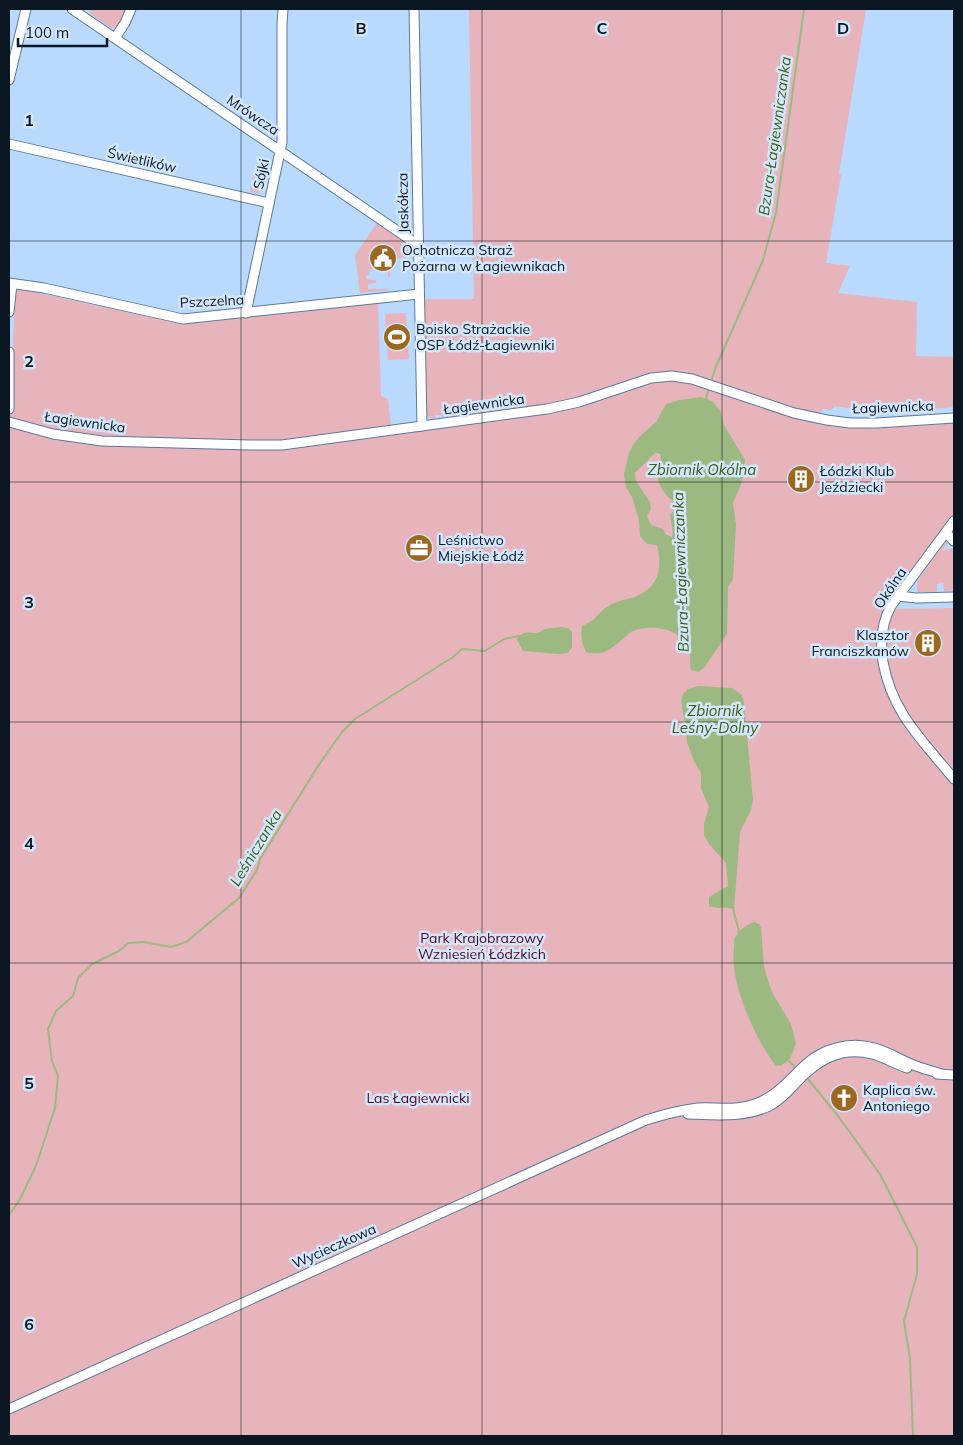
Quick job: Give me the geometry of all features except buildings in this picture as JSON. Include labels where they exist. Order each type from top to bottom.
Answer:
[{"type":"street","points":[[9,80],[26,9]]},
{"type":"street","name":"Mrówcza","points":[[72,9],[418,245]]},
{"type":"street","points":[[114,38],[125,23],[130,9]]},
{"type":"street","name":"Sójki","points":[[246,313],[282,134],[283,9]]},
{"type":"street","name":"Jaskółcza","points":[[414,9],[422,426]]},
{"type":"street","name":"Świetlików","points":[[9,144],[268,203]]},
{"type":"street","points":[[9,312],[10,283]]},
{"type":"street","name":"Pszczelna","points":[[10,283],[44,288],[183,319],[419,294]]},
{"type":"street","points":[[9,352],[9,409]]},
{"type":"street","name":"Łagiewnicka","points":[[9,422],[53,434],[102,441],[282,445],[564,406],[662,376],[680,376],[705,382],[794,413],[838,422],[877,423],[954,418]]},
{"type":"street","name":"Okólna","points":[[954,521],[898,596],[886,616],[882,636],[882,657],[888,685],[898,708],[954,779]]},
{"type":"street","points":[[946,533],[954,541]]},
{"type":"street","points":[[898,596],[915,598],[954,597]]},
{"type":"street","name":"Wycieczkowa","points":[[9,1409],[652,1118],[673,1114],[735,1114],[759,1110],[772,1105],[781,1098],[814,1066],[841,1053],[862,1052],[872,1054],[914,1071],[954,1075]]},
{"type":"green space","points":[[90,9],[128,9],[120,25],[111,28],[90,14]]},
{"type":"green space","name":"Las Łagiewnicki","points":[[469,9],[866,9],[826,263],[850,266],[838,293],[917,302],[916,356],[954,357],[954,407],[901,412],[901,409],[895,405],[883,409],[859,409],[856,403],[854,409],[834,406],[830,410],[823,409],[819,414],[805,412],[768,400],[843,426],[954,418],[954,537],[941,551],[952,548],[953,551],[953,590],[944,592],[943,583],[937,584],[937,592],[918,592],[917,584],[919,579],[932,560],[892,601],[891,609],[954,608],[954,768],[950,766],[909,715],[899,716],[909,733],[954,786],[954,1436],[9,1436],[9,412],[14,413],[13,339],[16,288],[182,324],[378,302],[381,396],[388,399],[391,426],[446,419],[446,417],[441,415],[435,415],[436,419],[426,416],[423,299],[474,299]]},
{"type":"green space","points":[[255,166],[265,169],[259,194],[250,192]]},
{"type":"green space","points":[[377,223],[408,244],[408,258],[394,258],[393,253],[390,257],[390,277],[388,277],[387,268],[370,269],[369,275],[366,275],[366,279],[375,280],[377,283],[368,284],[368,289],[390,290],[360,293],[355,255]]},
{"type":"green space","name":"Boisko Strażackie OSP Łódź-Łagiewniki","points":[[406,313],[409,359],[388,360],[385,314]]},
{"type":"water","name":"Zbiornik Okólna","points":[[701,397],[712,401],[721,412],[724,425],[745,460],[742,482],[733,503],[736,524],[733,579],[728,587],[727,634],[704,668],[698,672],[691,670],[689,650],[684,641],[672,632],[664,629],[640,629],[632,632],[610,649],[598,653],[586,652],[582,636],[582,626],[593,620],[605,608],[614,603],[646,591],[658,574],[657,545],[647,544],[640,536],[639,520],[632,497],[626,487],[624,474],[629,453],[639,437],[656,422],[666,404]],"holes":[[[655,453],[660,454],[658,480],[661,488],[672,500],[675,509],[670,515],[672,537],[665,534],[663,529],[651,525],[647,516],[651,509],[650,502],[636,481],[635,473]]]},
{"type":"water","points":[[568,628],[572,632],[572,647],[568,653],[523,651],[517,640],[523,633],[537,633],[544,629]]},
{"type":"water","name":"Zbiornik Leśny-Dolny","points":[[698,686],[732,688],[742,695],[744,703],[753,800],[751,810],[740,832],[734,909],[709,906],[709,897],[728,886],[726,863],[709,844],[704,835],[704,824],[709,807],[701,788],[701,773],[687,742],[681,701],[683,694],[688,689]]},
{"type":"water","points":[[754,922],[759,924],[761,928],[764,966],[768,981],[773,994],[791,1024],[796,1044],[790,1059],[782,1065],[776,1066],[752,1026],[745,1010],[736,977],[734,961],[735,938],[741,929]]},
{"type":"waterway","name":"Bzura-Łagiewniczanka","points":[[711,382],[763,260],[776,213],[804,9]]},
{"type":"waterway","name":"Bzura-Łagiewniczanka","points":[[705,401],[709,389]]},
{"type":"waterway","name":"Leśniczanka","points":[[9,1215],[19,1201],[36,1166],[55,1108],[58,1076],[52,1061],[48,1029],[56,1011],[73,996],[78,978],[92,964],[119,951],[128,943],[144,942],[171,947],[186,942],[239,898],[257,870],[260,859],[320,763],[342,732],[355,719],[453,657],[462,649],[485,651],[504,639],[519,636]]},
{"type":"waterway","name":"Bzura-Łagiewniczanka","points":[[733,906],[739,933]]},
{"type":"waterway","name":"Bzura-Łagiewniczanka","points":[[787,1059],[796,1068]]},
{"type":"waterway","name":"Bzura-Łagiewniczanka","points":[[808,1079],[838,1116],[880,1174],[917,1247],[917,1274],[904,1321],[910,1359],[913,1436]]},
{"type":"place","name":"Ochotnicza Straż Pożarna w Łagiewnikach","points":[[383,258]]},
{"type":"place","name":"Boisko Strażackie OSP Łódź-Łagiewniki","points":[[397,337]]},
{"type":"place","name":"Łódzki Klub Jeździecki","points":[[801,479]]},
{"type":"place","name":"Leśnictwo Miejskie Łódź","points":[[419,548]]},
{"type":"place","name":"Klasztor Franciszkanów","points":[[928,643]]},
{"type":"place","name":"Kaplica św. Antoniego","points":[[844,1098]]},
{"type":"park label","name":"Park Krajobrazowy Wzniesień Łódzkich","points":[[482,946]]}]
